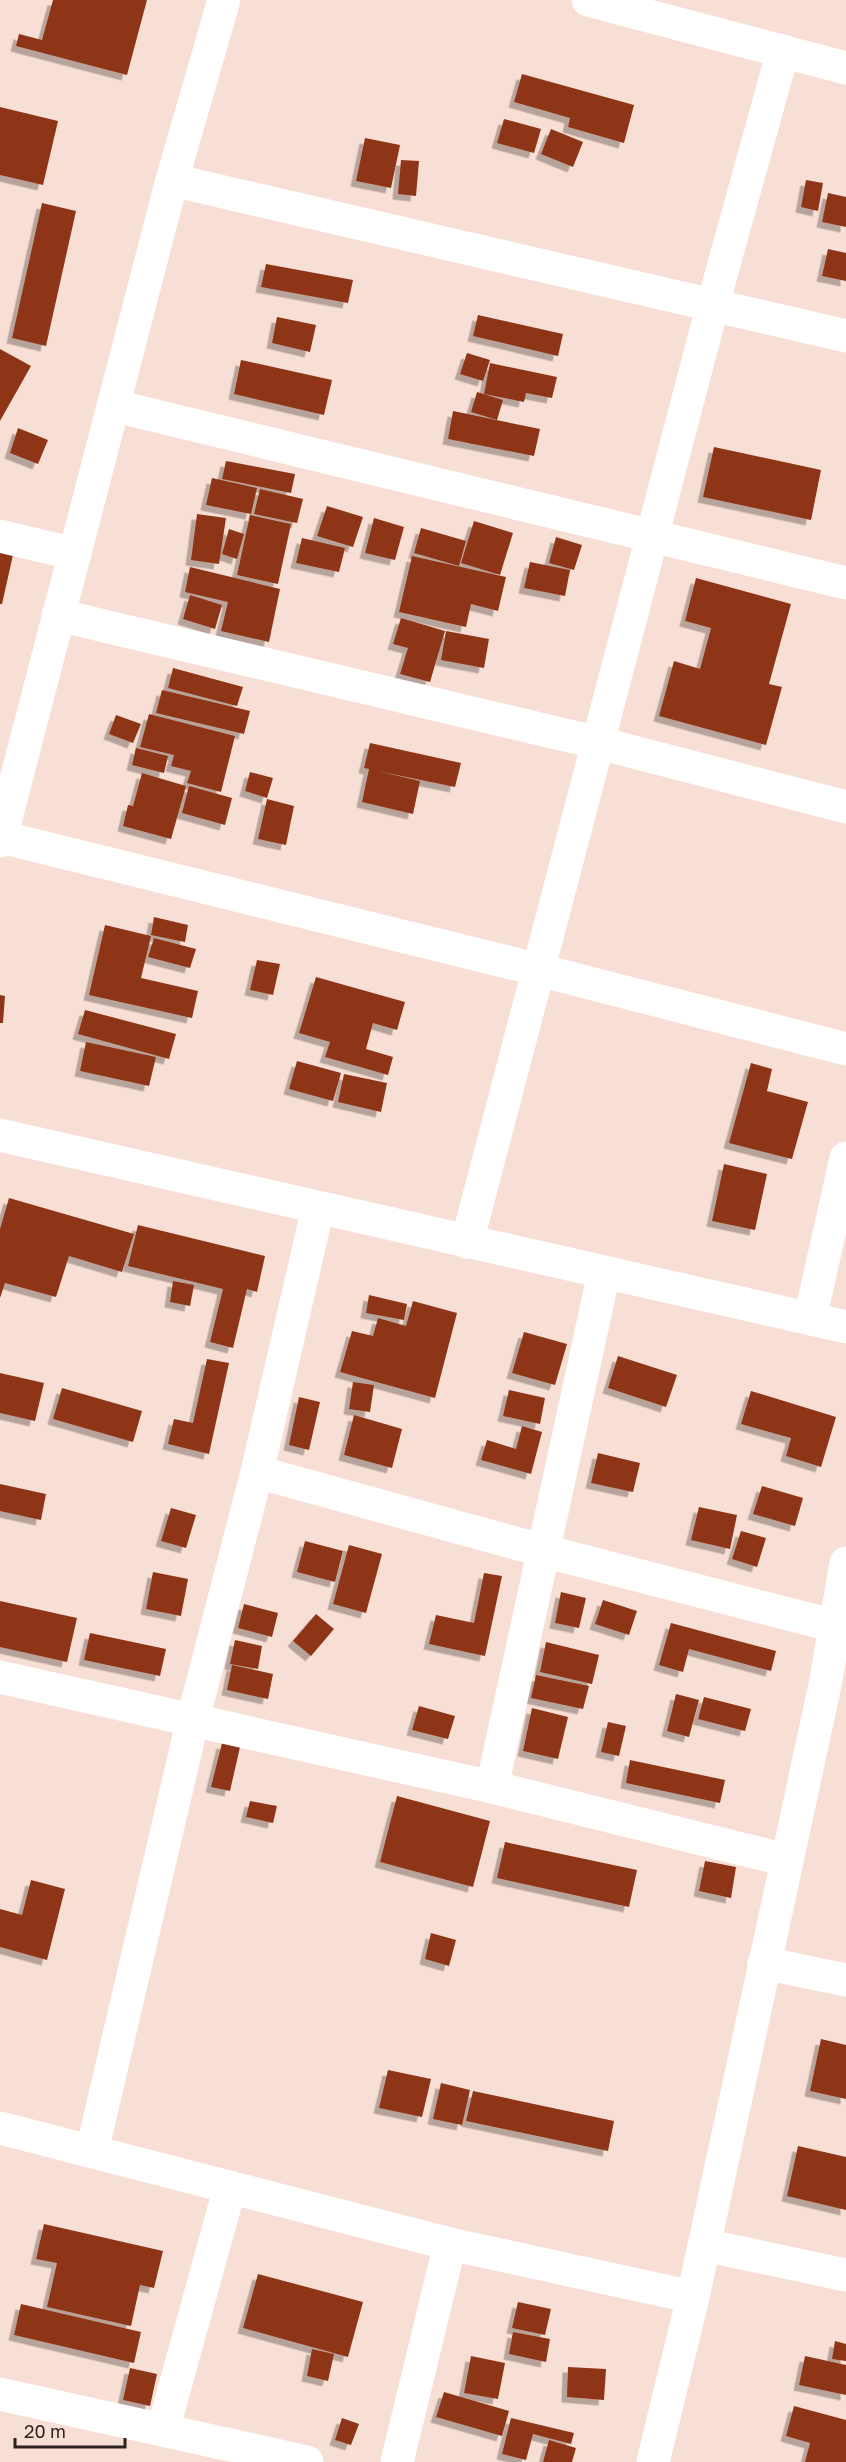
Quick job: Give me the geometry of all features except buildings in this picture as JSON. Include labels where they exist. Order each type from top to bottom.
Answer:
[{"type":"street","points":[[224,0],[171,180],[115,406],[58,615],[1,839],[539,970],[846,1049]]},
{"type":"street","points":[[588,0],[846,68]]},
{"type":"street","points":[[467,1242],[713,304],[783,51]]},
{"type":"street","points":[[171,180],[846,336]]},
{"type":"street","points":[[115,406],[846,583]]},
{"type":"street","points":[[0,536],[75,554]]},
{"type":"street","points":[[58,615],[598,742],[846,807]]},
{"type":"street","points":[[0,1135],[846,1328]]},
{"type":"street","points":[[810,1319],[846,1158]]},
{"type":"street","points":[[92,2151],[193,1719],[257,1472],[318,1208]]},
{"type":"street","points":[[492,1787],[604,1273]]},
{"type":"street","points":[[257,1472],[544,1551],[835,1626]]},
{"type":"street","points":[[653,2462],[693,2297],[786,1860],[835,1688],[835,1626],[846,1563]]},
{"type":"street","points":[[0,1677],[492,1787],[786,1860]]},
{"type":"street","points":[[764,1963],[846,1980]]},
{"type":"street","points":[[0,2128],[450,2244],[693,2297]]},
{"type":"street","points":[[163,2430],[230,2187]]},
{"type":"street","points":[[397,2462],[450,2244]]},
{"type":"street","points":[[704,2245],[846,2275]]},
{"type":"street","points":[[0,2394],[307,2462]]}]
